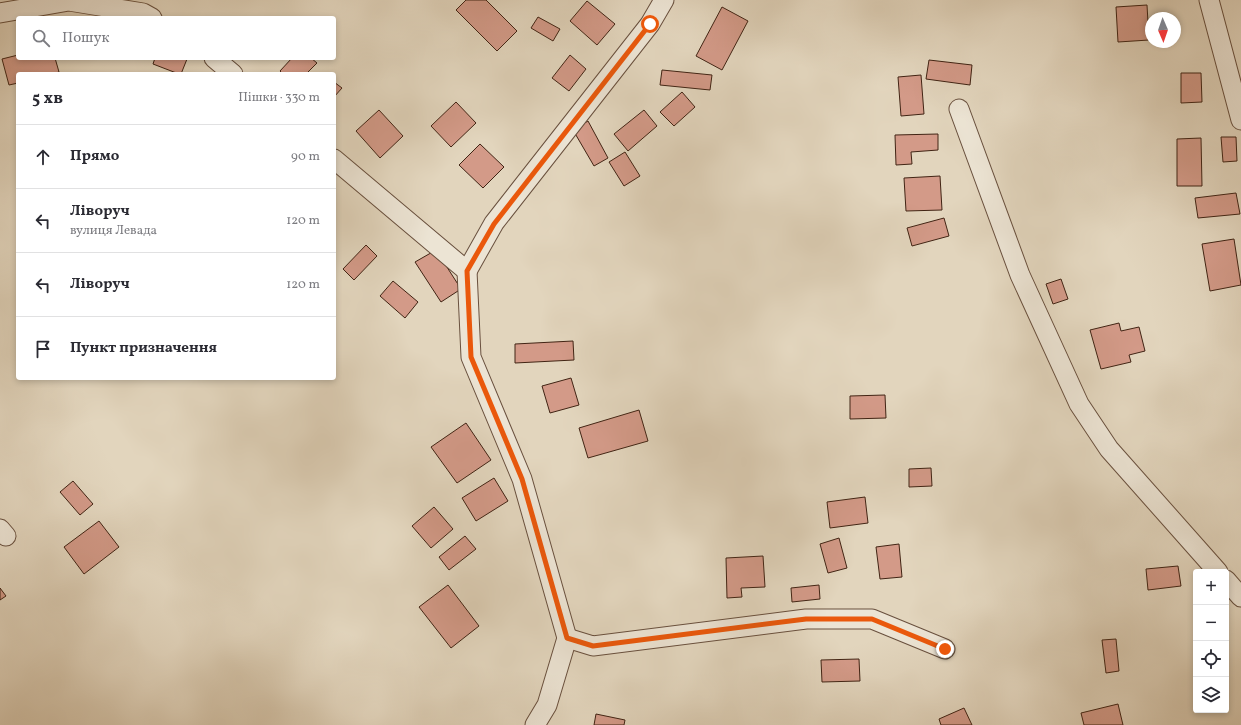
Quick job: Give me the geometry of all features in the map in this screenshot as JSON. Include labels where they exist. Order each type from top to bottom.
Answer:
[{"type":"street","points":[[535,725],[547,705],[567,638],[522,479],[471,357],[467,271],[494,224],[650,24],[664,0]]},
{"type":"street","points":[[1209,0],[1241,120]]},
{"type":"street","points":[[0,13],[68,1],[143,13],[148,16]]},
{"type":"street","points":[[216,60],[231,72]]},
{"type":"street","points":[[958,109],[1020,275],[1079,404],[1109,449],[1215,569]]},
{"type":"street","points":[[336,161],[467,271]]},
{"type":"street","points":[[1229,583],[1241,597]]},
{"type":"street","points":[[567,638],[593,646],[806,619],[872,619],[945,649]]},
{"type":"building","points":[[466,0],[486,0],[517,31],[497,51],[456,10]]},
{"type":"building","points":[[587,1],[615,24],[597,45],[570,21]]},
{"type":"building","points":[[1147,5],[1147,12],[1145,12],[1145,40],[1118,42],[1116,7]]},
{"type":"building","points":[[722,7],[748,21],[722,70],[696,56]]},
{"type":"building","points":[[538,17],[560,29],[553,41],[531,28]]},
{"type":"building","points":[[570,55],[586,69],[569,91],[552,78]]},
{"type":"building","points":[[16,56],[16,60],[56,60],[59,72],[16,72],[16,83],[9,85],[2,59]]},
{"type":"building","points":[[154,60],[187,60],[182,72],[174,72],[153,64]]},
{"type":"building","points":[[290,60],[313,60],[317,63],[308,72],[280,71]]},
{"type":"building","points":[[929,60],[972,65],[970,85],[926,79]]},
{"type":"building","points":[[662,70],[712,75],[710,90],[660,85]]},
{"type":"building","points":[[1181,73],[1201,73],[1202,102],[1181,103]]},
{"type":"building","points":[[921,75],[924,114],[901,116],[898,77]]},
{"type":"building","points":[[336,84],[342,88],[336,95]]},
{"type":"building","points":[[682,92],[695,107],[674,126],[660,112]]},
{"type":"building","points":[[456,102],[476,123],[451,147],[431,126]]},
{"type":"building","points":[[379,110],[403,136],[380,158],[356,131]]},
{"type":"building","points":[[644,110],[657,126],[628,151],[614,134]]},
{"type":"building","points":[[588,121],[608,158],[594,166],[573,130]]},
{"type":"building","points":[[938,134],[938,150],[911,152],[912,164],[896,165],[895,135]]},
{"type":"building","points":[[1221,137],[1236,137],[1237,161],[1223,162]]},
{"type":"building","points":[[1201,138],[1202,186],[1177,186],[1177,139]]},
{"type":"building","points":[[480,144],[504,167],[483,188],[459,165]]},
{"type":"building","points":[[625,152],[640,176],[624,186],[609,162]]},
{"type":"building","points":[[940,176],[942,210],[906,211],[904,178]]},
{"type":"building","points":[[1236,193],[1240,214],[1198,218],[1195,198]]},
{"type":"building","points":[[944,218],[949,236],[912,246],[907,228]]},
{"type":"building","points":[[1234,239],[1241,285],[1210,291],[1202,244]]},
{"type":"building","points":[[366,245],[377,256],[354,280],[343,269]]},
{"type":"building","points":[[436,250],[461,289],[441,302],[415,262]]},
{"type":"building","points":[[1061,279],[1068,299],[1053,304],[1046,284]]},
{"type":"building","points":[[393,281],[418,302],[405,318],[380,296]]},
{"type":"building","points":[[1119,323],[1121,331],[1139,327],[1145,351],[1129,355],[1131,362],[1101,369],[1090,330]]},
{"type":"building","points":[[573,341],[574,360],[515,363],[515,344]]},
{"type":"building","points":[[571,378],[579,405],[550,413],[542,386]]},
{"type":"building","points":[[885,395],[886,418],[850,419],[850,396]]},
{"type":"building","points":[[639,410],[648,441],[588,458],[579,428]]},
{"type":"building","points":[[466,423],[491,460],[457,483],[431,447]]},
{"type":"building","points":[[931,468],[932,486],[909,487],[909,469]]},
{"type":"building","points":[[494,478],[508,501],[476,521],[462,498]]},
{"type":"building","points":[[73,481],[93,504],[80,515],[60,492]]},
{"type":"building","points":[[865,497],[868,523],[830,528],[827,502]]},
{"type":"building","points":[[434,507],[453,529],[431,548],[412,526]]},
{"type":"building","points":[[99,521],[119,547],[84,574],[64,547]]},
{"type":"building","points":[[465,536],[476,549],[449,570],[439,557]]},
{"type":"building","points":[[839,538],[847,568],[828,573],[820,544]]},
{"type":"building","points":[[899,544],[902,577],[880,579],[876,547]]},
{"type":"building","points":[[763,556],[765,587],[741,588],[742,597],[727,598],[726,558]]},
{"type":"building","points":[[1178,566],[1181,586],[1148,590],[1146,569]]},
{"type":"building","points":[[448,585],[479,626],[451,648],[419,607]]},
{"type":"building","points":[[819,585],[820,599],[792,602],[791,588]]},
{"type":"building","points":[[0,588],[6,596],[0,600]]},
{"type":"building","points":[[1116,639],[1119,671],[1106,673],[1102,640]]},
{"type":"building","points":[[859,659],[860,681],[822,682],[821,660]]},
{"type":"building","points":[[1118,704],[1123,725],[1084,725],[1081,713]]},
{"type":"building","points":[[964,708],[972,725],[941,725],[939,719]]},
{"type":"building","points":[[596,714],[625,720],[624,725],[594,725]]},
{"type":"route","points":[[650,24],[494,224],[467,271],[471,357],[522,479],[567,638],[593,646],[806,619],[872,619],[945,649]]}]
